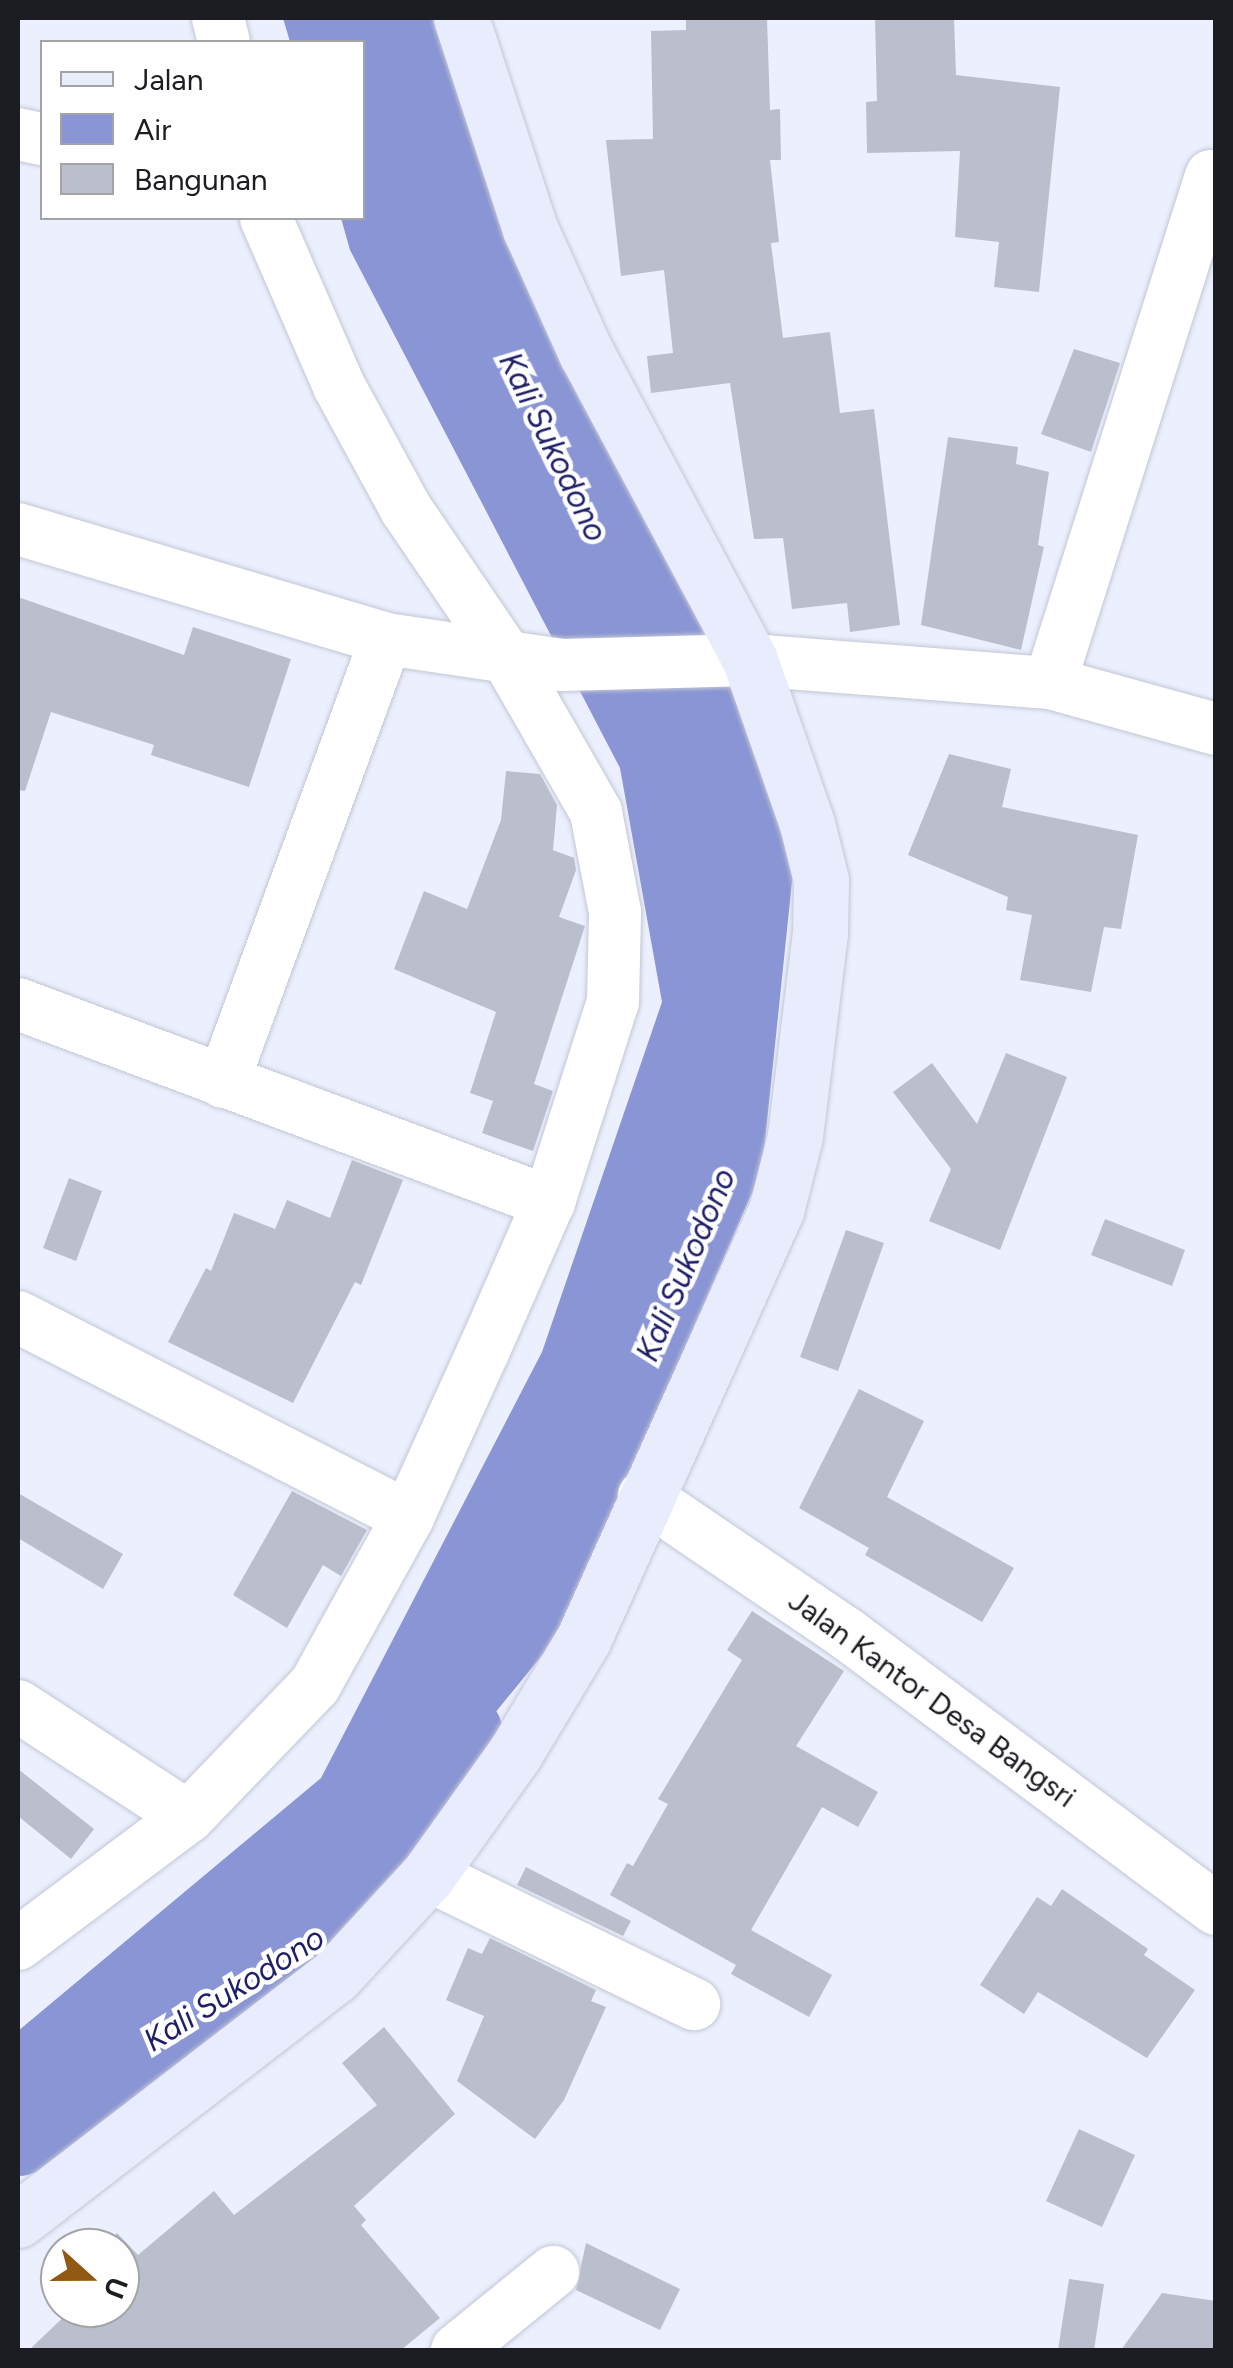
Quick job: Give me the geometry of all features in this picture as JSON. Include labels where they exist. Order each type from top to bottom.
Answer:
[{"type":"main road","points":[[18,2220],[336,1975],[428,1875],[514,1753],[583,1640],[644,1496],[776,1211],[808,1065],[820,880],[744,661],[586,353],[530,229],[461,18]]},
{"type":"street","points":[[1050,683],[1211,176]]},
{"type":"street","points":[[18,1944],[188,1817],[315,1685],[408,1517],[548,1202],[613,1002],[615,912],[596,812],[508,660],[406,509],[339,386],[267,220]]},
{"type":"street","points":[[18,529],[386,639],[508,660],[562,665],[744,661],[1050,683],[1216,729]]},
{"type":"street","points":[[223,1082],[386,639]]},
{"type":"street","points":[[18,1004],[548,1202]]},
{"type":"street","points":[[18,1317],[408,1517]]},
{"type":"street","name":"Jalan Kantor Desa Bangsri","points":[[644,1496],[847,1634],[1216,1909]]},
{"type":"street","points":[[18,1706],[188,1817]]},
{"type":"street","points":[[428,1875],[694,2004]]},
{"type":"street","points":[[457,2350],[553,2272]]},
{"type":"water","points":[[283,18],[439,18],[713,608],[795,853],[762,1170],[562,1631],[296,1956],[18,2158],[18,2031],[321,1778],[542,1352],[662,1002],[620,768],[350,250],[342,220],[365,220],[365,40],[289,40]]},
{"type":"building","points":[[686,18],[767,18],[770,110],[780,109],[781,160],[770,160],[779,242],[771,243],[783,338],[830,332],[840,413],[874,409],[900,625],[850,632],[847,603],[792,609],[783,538],[754,539],[730,383],[651,393],[647,356],[673,353],[664,270],[621,276],[606,140],[653,139],[651,31],[686,30]]},
{"type":"building","points":[[875,18],[954,18],[956,75],[1060,87],[1039,292],[994,287],[999,242],[955,237],[960,151],[867,153],[866,102],[877,101]]},
{"type":"building","points":[[1074,349],[1120,363],[1091,452],[1041,434]]},
{"type":"building","points":[[948,437],[1018,447],[1016,464],[1049,472],[1038,545],[1044,547],[1021,650],[921,625]]},
{"type":"building","points":[[18,597],[184,655],[193,627],[291,659],[249,787],[151,755],[154,745],[51,712],[25,791],[18,790]]},
{"type":"building","points":[[949,754],[1011,769],[1002,807],[1138,835],[1121,929],[1104,927],[1091,992],[1020,980],[1032,915],[1006,910],[1008,897],[908,855]]},
{"type":"building","points":[[506,771],[540,774],[557,805],[553,850],[574,858],[576,870],[559,917],[585,926],[534,1084],[553,1091],[533,1151],[482,1133],[493,1101],[470,1093],[496,1012],[394,969],[424,891],[467,909],[501,820]]},
{"type":"building","points":[[1006,1053],[1067,1077],[1000,1250],[929,1221],[951,1169],[893,1092],[932,1063],[977,1124]]},
{"type":"building","points":[[352,1160],[403,1180],[361,1285],[355,1282],[293,1403],[168,1342],[206,1268],[211,1271],[234,1213],[275,1229],[287,1200],[330,1218]]},
{"type":"building","points":[[69,1178],[102,1191],[76,1261],[43,1248]]},
{"type":"building","points":[[1105,1219],[1185,1250],[1172,1286],[1091,1255]]},
{"type":"building","points":[[846,1230],[884,1243],[838,1371],[800,1357]]},
{"type":"building","points":[[859,1389],[924,1421],[887,1497],[1014,1568],[982,1622],[865,1555],[869,1548],[799,1508]]},
{"type":"building","points":[[292,1491],[367,1530],[341,1576],[323,1565],[287,1628],[233,1595]]},
{"type":"building","points":[[18,1493],[123,1554],[103,1589],[18,1538]]},
{"type":"building","points":[[752,1611],[844,1671],[796,1746],[878,1792],[858,1827],[822,1807],[751,1930],[832,1975],[809,2017],[731,1974],[736,1965],[610,1895],[627,1863],[633,1866],[668,1804],[658,1799],[742,1660],[727,1650]]},
{"type":"building","points":[[18,1769],[94,1829],[71,1859],[18,1816]]},
{"type":"building","points":[[526,1867],[631,1921],[623,1936],[517,1885]]},
{"type":"building","points":[[1062,1889],[1148,1949],[1144,1955],[1195,1990],[1147,2058],[1038,1992],[1024,2014],[980,1985],[1037,1897],[1051,1906]]},
{"type":"building","points":[[490,1938],[596,1990],[591,2001],[606,2007],[564,2100],[535,2139],[457,2081],[484,2016],[446,2000],[468,1948],[482,1954]]},
{"type":"building","points":[[384,2027],[455,2114],[354,2206],[366,2220],[361,2225],[440,2318],[401,2350],[29,2350],[52,2328],[140,2328],[140,2253],[214,2191],[234,2215],[377,2105],[342,2063]]},
{"type":"building","points":[[1079,2129],[1135,2155],[1102,2227],[1046,2201]]},
{"type":"building","points":[[586,2243],[680,2289],[660,2330],[576,2290]]},
{"type":"building","points":[[1069,2279],[1104,2284],[1094,2350],[1058,2350]]},
{"type":"building","points":[[1162,2293],[1216,2301],[1216,2350],[1121,2350]]},
{"type":"waterway","name":"Kali Sukodono","points":[[18,2133],[160,2033],[333,1931],[460,1733]]}]
